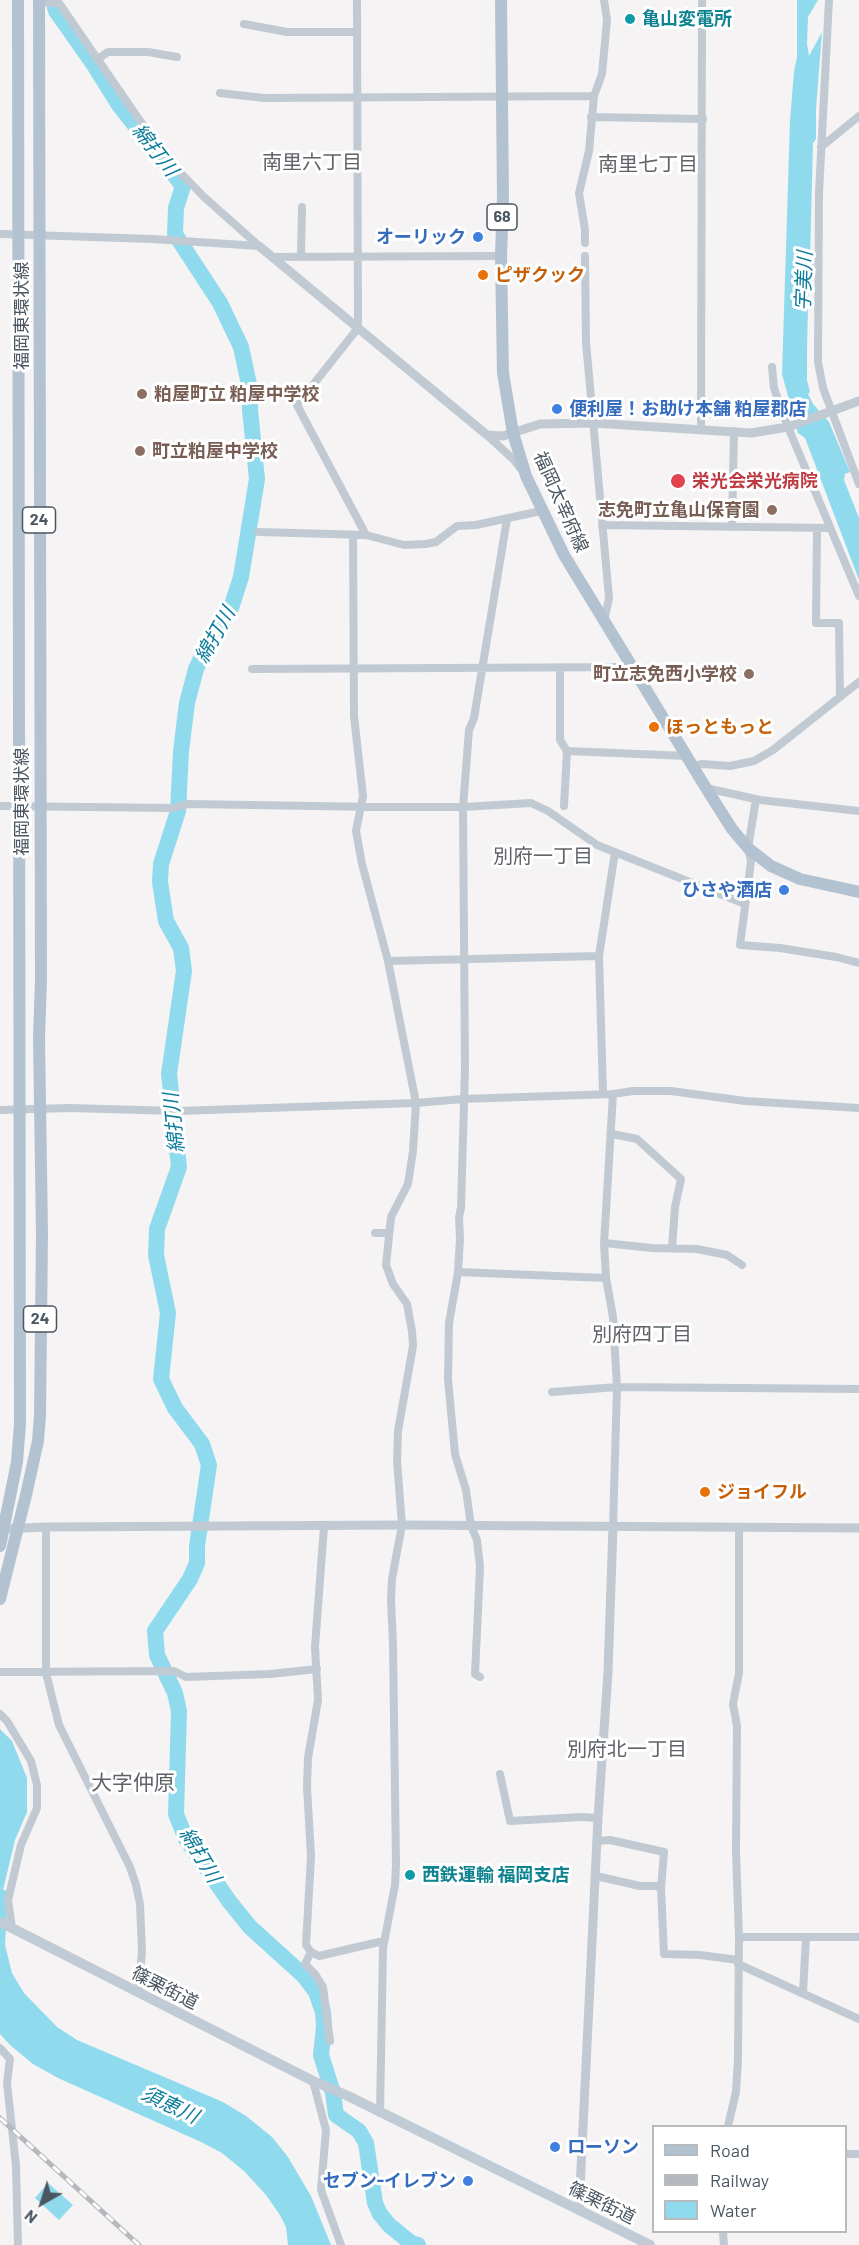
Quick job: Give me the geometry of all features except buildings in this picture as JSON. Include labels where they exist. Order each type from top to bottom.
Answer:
[{"type":"main road","name":"福岡東環状線","points":[[0,1546],[17,1462],[20,1424],[18,0]]},
{"type":"main road","name":"福岡太宰府線","points":[[501,0],[503,373],[513,433],[526,476],[564,555],[732,829],[765,863],[800,879],[859,892]]},
{"type":"main road","name":"福岡東環状線","points":[[0,1599],[38,1441],[40,1415],[42,2]]},
{"type":"main road","name":"篠栗街道","points":[[5,1924],[313,2081],[346,2095],[650,2245]]},
{"type":"street","points":[[357,0],[358,328],[297,405],[366,535]]},
{"type":"street","points":[[585,243],[579,193],[589,151],[594,96],[602,74],[608,20],[604,0]]},
{"type":"street","points":[[701,428],[702,0]]},
{"type":"street","points":[[829,0],[821,147],[817,345],[827,413],[859,484]]},
{"type":"street","points":[[42,2],[59,3],[165,157],[204,197],[272,257],[486,435],[514,460],[526,476]]},
{"type":"street","points":[[244,24],[287,32],[357,32]]},
{"type":"street","points":[[98,59],[108,52],[148,52],[177,57]]},
{"type":"street","points":[[220,93],[264,98],[594,96]]},
{"type":"street","points":[[821,147],[859,116]]},
{"type":"street","points":[[591,117],[703,119]]},
{"type":"street","points":[[301,256],[302,207]]},
{"type":"street","points":[[0,234],[259,246]]},
{"type":"street","points":[[272,257],[501,256]]},
{"type":"street","points":[[585,256],[586,342],[609,598],[604,622]]},
{"type":"street","points":[[772,367],[774,388],[788,427],[859,596]]},
{"type":"street","points":[[486,435],[503,436],[540,424],[593,423],[701,428],[751,433],[788,427],[859,401]]},
{"type":"street","points":[[732,527],[734,431]]},
{"type":"street","points":[[258,532],[366,535],[404,545],[426,544],[436,542],[457,526],[476,525],[542,510]]},
{"type":"street","points":[[480,1677],[475,1674],[480,1567],[477,1540],[471,1526],[466,1490],[455,1454],[448,1379],[449,1323],[458,1272],[465,1068],[463,807],[469,730],[474,718],[507,519]]},
{"type":"street","points":[[602,525],[830,528]]},
{"type":"street","points":[[817,528],[816,623],[839,623],[840,697]]},
{"type":"street","points":[[353,536],[354,716],[363,796],[356,831],[359,853],[388,961],[416,1103],[408,1184],[391,1216],[386,1265],[393,1284],[406,1304],[413,1346],[398,1431],[397,1461],[402,1525],[392,1579],[391,1600],[396,1864],[395,1885],[384,1943],[380,2113]]},
{"type":"street","points":[[252,669],[634,667]]},
{"type":"street","points":[[560,668],[560,740],[567,751],[564,806]]},
{"type":"street","points":[[567,751],[730,766],[754,761],[772,750],[859,682]]},
{"type":"street","points":[[706,788],[756,799],[859,811]]},
{"type":"street","points":[[756,799],[748,848],[751,861],[740,945],[780,948],[859,963]]},
{"type":"street","points":[[0,806],[174,808],[188,804],[463,807],[531,803],[597,845],[745,903]]},
{"type":"street","points":[[603,1093],[599,956],[615,852]]},
{"type":"street","points":[[388,961],[599,956]]},
{"type":"street","points":[[0,1110],[178,1111],[416,1103],[463,1099],[613,1094],[633,1091],[671,1091],[745,1101],[859,1108],[859,1103]]},
{"type":"street","points":[[579,2210],[614,1527],[617,1388],[613,1317],[606,1278],[604,1243],[613,1094]]},
{"type":"street","points":[[612,1134],[637,1140],[681,1179],[675,1207],[672,1248]]},
{"type":"street","points":[[375,1233],[388,1233]]},
{"type":"street","points":[[604,1243],[697,1249],[727,1254],[742,1265]]},
{"type":"street","points":[[458,1272],[606,1278]]},
{"type":"street","points":[[552,1392],[617,1388],[859,1389]]},
{"type":"street","points":[[4,1529],[19,1527],[402,1525],[859,1528]]},
{"type":"street","points":[[324,1526],[315,1647],[318,1700],[307,1773],[311,1856],[306,1945],[311,1952],[319,1956],[379,1942],[384,1943]]},
{"type":"street","points":[[46,1527],[46,1673],[59,1725],[130,1867],[136,1884],[140,1904],[141,1942],[138,1993]]},
{"type":"street","points":[[728,2125],[736,2092],[738,2059],[737,1726],[733,1704],[739,1673],[739,1528]]},
{"type":"street","points":[[0,1672],[174,1671],[186,1677],[270,1674],[317,1669]]},
{"type":"street","points":[[0,1714],[7,1721],[31,1761],[38,1785],[37,1808],[21,1845],[8,1900],[5,1924]]},
{"type":"street","points":[[500,1774],[510,1821],[598,1818]]},
{"type":"street","points":[[597,1841],[610,1840],[664,1851],[661,1889],[664,1954],[738,1962],[859,2019]]},
{"type":"street","points":[[596,1876],[639,1886],[657,1886],[661,1889]]},
{"type":"street","points":[[739,1937],[859,1937]]},
{"type":"street","points":[[803,1993],[806,1937]]},
{"type":"street","points":[[311,1952],[305,1964],[315,1974],[323,1988],[330,2041]]},
{"type":"street","points":[[0,2048],[10,2059],[7,2083],[16,2166],[18,2245]]},
{"type":"street","points":[[313,2081],[326,2130],[321,2190],[341,2245]]},
{"type":"water","name":"宇美川","points":[[797,0],[818,0],[808,17],[809,56],[822,32],[816,139],[813,143],[810,260],[814,261],[814,265],[809,266],[807,380],[810,392],[808,394],[813,404],[829,422],[850,472],[845,474],[844,480],[859,518],[859,580],[805,438],[798,433],[782,374],[790,121],[797,57]]},
{"type":"water","name":"須恵川","points":[[0,1729],[12,1741],[27,1778],[27,1812],[15,1840],[3,1890],[8,1891],[5,1945],[12,1973],[24,1993],[57,2027],[77,2040],[223,2102],[246,2116],[272,2137],[288,2157],[311,2196],[331,2245],[288,2245],[286,2227],[266,2195],[244,2171],[222,2153],[58,2078],[33,2064],[0,2034]]},
{"type":"water","points":[[48,2183],[73,2205],[59,2220],[35,2198]]},
{"type":"waterway","name":"綿打川","points":[[53,0],[56,11],[119,105],[183,186],[176,208],[175,234],[220,303],[241,347],[250,389],[257,479],[241,577],[231,608],[206,647],[196,669],[187,703],[181,751],[178,811],[161,864],[160,882],[166,921],[181,948],[184,971],[169,1074],[179,1167],[157,1229],[156,1255],[168,1313],[161,1379],[175,1408],[202,1444],[209,1465],[197,1546],[197,1563],[190,1579],[155,1631],[157,1655],[175,1693],[179,1711],[176,1814],[186,1839],[229,1901],[250,1927],[303,1975],[316,1992],[323,2012],[321,2055],[333,2093],[336,2115],[359,2131],[366,2143],[375,2203],[380,2214],[389,2225],[411,2243],[418,2245]]},
{"type":"railway","points":[[0,2118],[139,2245]]},
{"type":"place","name":"亀山変電所","points":[[630,19]]},
{"type":"place","name":"オーリック","points":[[478,237]]},
{"type":"place","name":"ピザクック","points":[[483,275]]},
{"type":"place","name":"粕屋町立 粕屋中学校","points":[[142,394]]},
{"type":"place","name":"便利屋！お助け本舗 粕屋郡店","points":[[557,409]]},
{"type":"place","name":"町立粕屋中学校","points":[[140,451]]},
{"type":"place","name":"栄光会栄光病院","points":[[678,481]]},
{"type":"place","name":"志免町立亀山保育園","points":[[772,510]]},
{"type":"place","name":"町立志免西小学校","points":[[749,674]]},
{"type":"place","name":"ほっともっと","points":[[654,727]]},
{"type":"place","name":"ひさや酒店","points":[[784,890]]},
{"type":"place","name":"ジョイフル","points":[[705,1492]]},
{"type":"place","name":"西鉄運輸 福岡支店","points":[[410,1875]]},
{"type":"place","name":"ローソン","points":[[555,2147]]},
{"type":"place","name":"セブン-イレブン","points":[[468,2181]]},
{"type":"district","name":"南里六丁目","points":[[312,162]]},
{"type":"district","name":"南里七丁目","points":[[648,164]]},
{"type":"district","name":"別府一丁目","points":[[543,856]]},
{"type":"district","name":"別府四丁目","points":[[642,1334]]},
{"type":"district","name":"別府北一丁目","points":[[627,1749]]},
{"type":"district","name":"大字仲原","points":[[133,1783]]}]
